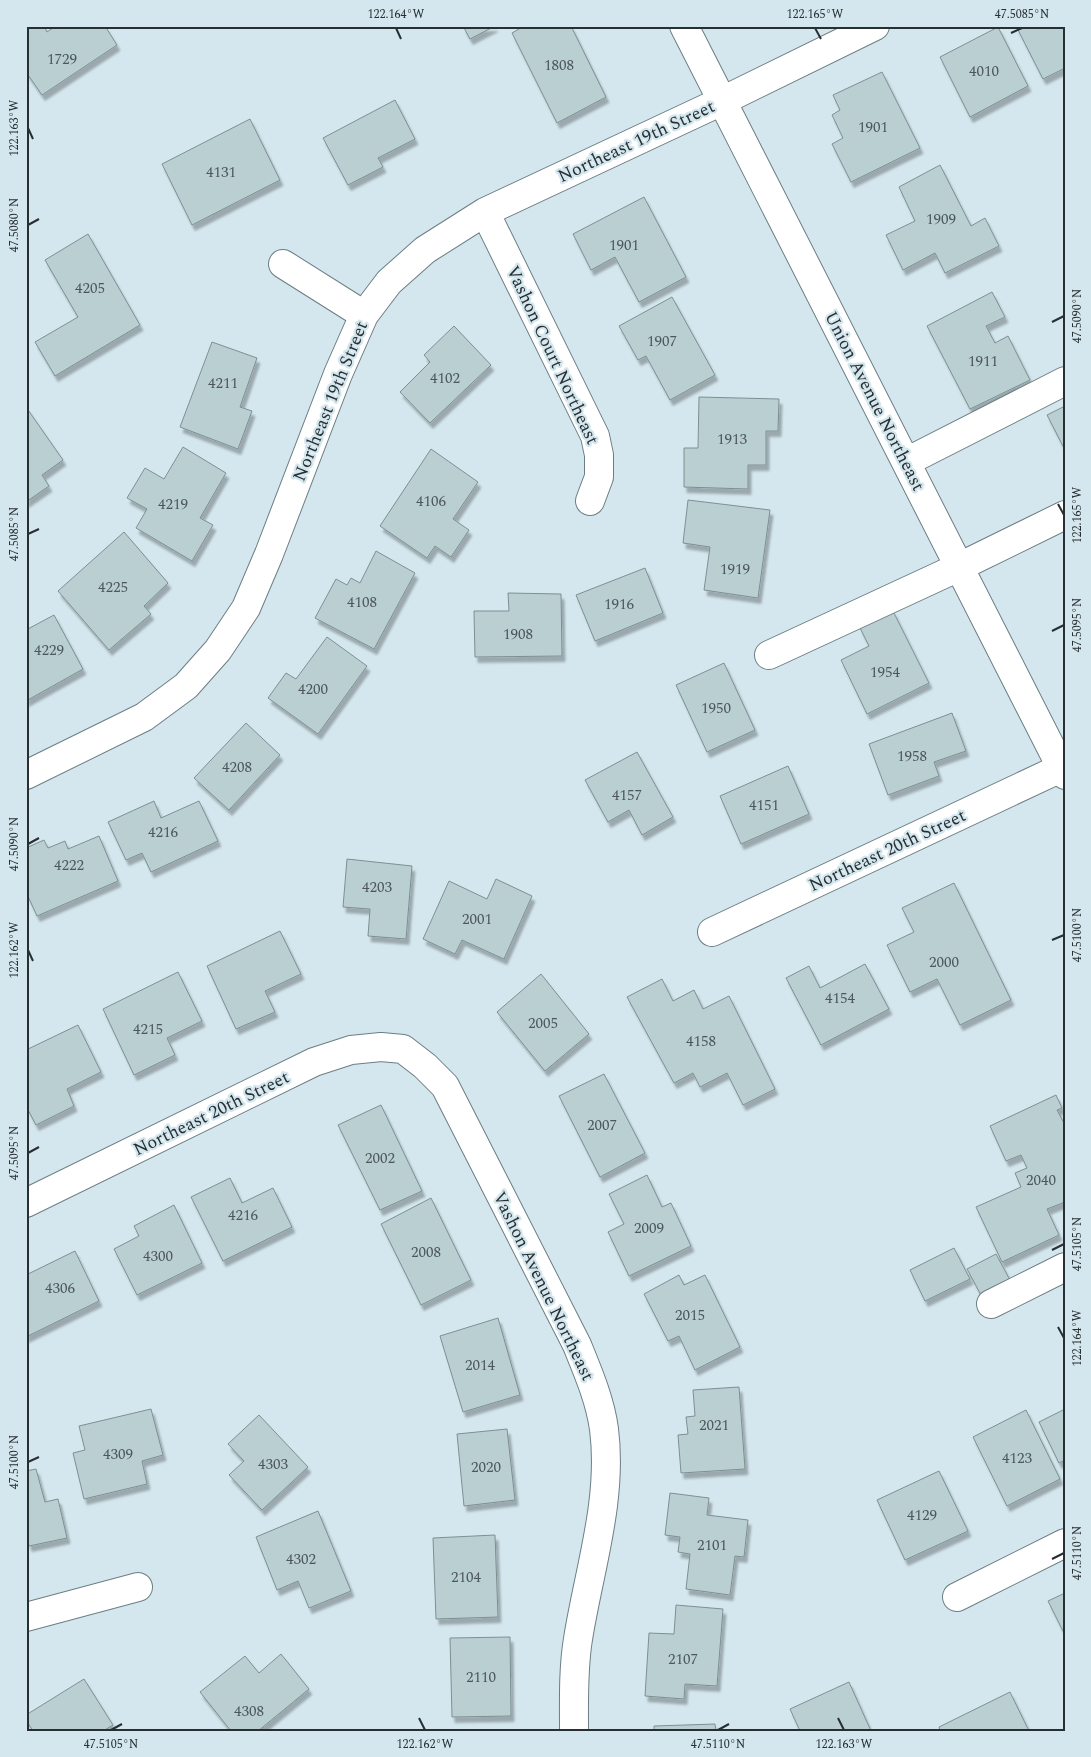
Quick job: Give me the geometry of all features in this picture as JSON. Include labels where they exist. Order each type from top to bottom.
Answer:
[{"type":"street","name":"Union Avenue Northeast","points":[[684,26],[1063,771]]},
{"type":"street","name":"Northeast 19th Street","points":[[26,775],[144,717],[186,686],[218,650],[246,608],[269,554],[338,374],[364,315],[388,282],[425,250],[484,212],[722,101],[875,26]]},
{"type":"street","name":"Vashon Court Northeast","points":[[484,212],[595,436],[599,477],[590,501]]},
{"type":"street","points":[[283,264],[364,315]]},
{"type":"street","points":[[906,462],[1065,381]]},
{"type":"street","points":[[769,655],[959,567],[1065,515]]},
{"type":"street","name":"Northeast 20th Street","points":[[712,932],[1063,771]]},
{"type":"street","name":"Northeast 20th Street","points":[[26,1203],[314,1062],[350,1050],[381,1047],[403,1049]]},
{"type":"street","name":"Vashon Avenue Northeast","points":[[403,1049],[425,1066],[445,1086],[577,1345],[592,1382],[604,1428],[606,1463],[602,1513],[578,1641],[574,1731]]},
{"type":"street","points":[[991,1304],[1065,1267]]},
{"type":"street","points":[[957,1597],[1065,1543]]},
{"type":"street","points":[[26,1617],[138,1587]]},
{"type":"building","points":[[31,26],[44,26],[47,32],[56,26],[105,26],[117,45],[42,95],[26,72],[26,29]]},
{"type":"building","points":[[463,26],[495,26],[470,39]]},
{"type":"building","points":[[524,26],[571,26],[606,97],[557,123],[512,33]]},
{"type":"building","points":[[1016,26],[1065,26],[1065,68],[1043,79]]},
{"type":"building","points":[[998,27],[1028,86],[970,117],[940,57]]},
{"type":"building","points":[[882,72],[920,148],[851,182],[832,144],[843,138],[832,115],[840,110],[833,95]]},
{"type":"building","points":[[395,100],[415,139],[378,158],[383,167],[348,185],[323,138]]},
{"type":"building","points":[[250,119],[280,180],[192,225],[162,164]]},
{"type":"building","points":[[940,165],[971,226],[985,218],[999,246],[945,273],[935,253],[903,270],[886,235],[915,221],[899,187]]},
{"type":"building","points":[[644,197],[686,277],[639,302],[615,257],[591,270],[573,234]]},
{"type":"building","points":[[88,234],[140,325],[55,376],[35,342],[78,317],[45,260]]},
{"type":"building","points":[[992,292],[1005,317],[986,326],[995,343],[1008,336],[1030,380],[970,409],[927,326]]},
{"type":"building","points":[[672,297],[715,375],[670,400],[646,356],[638,360],[619,326]]},
{"type":"building","points":[[454,326],[491,365],[430,423],[400,392],[430,362],[424,355]]},
{"type":"building","points":[[212,342],[257,358],[240,407],[252,411],[238,449],[180,427]]},
{"type":"building","points":[[699,397],[779,399],[778,431],[766,431],[766,465],[748,465],[748,489],[684,487],[684,448],[698,448]]},
{"type":"building","points":[[1065,406],[1065,450],[1047,415]]},
{"type":"building","points":[[26,407],[63,460],[42,475],[49,486],[26,502]]},
{"type":"building","points":[[183,447],[226,473],[200,518],[213,525],[192,561],[136,528],[147,509],[127,498],[145,468],[164,479]]},
{"type":"building","points":[[431,449],[478,482],[453,519],[469,530],[451,557],[435,546],[427,558],[380,526]]},
{"type":"building","points":[[688,500],[770,510],[758,598],[704,590],[710,547],[683,543]]},
{"type":"building","points":[[124,532],[168,583],[144,606],[151,614],[109,650],[58,591]]},
{"type":"building","points":[[376,551],[415,573],[374,649],[315,618],[336,579],[347,585],[351,578],[360,583]]},
{"type":"building","points":[[645,568],[663,613],[595,641],[576,595]]},
{"type":"building","points":[[508,593],[561,594],[562,656],[475,657],[474,611],[509,611]]},
{"type":"building","points":[[893,611],[929,683],[867,714],[841,660],[869,646],[860,628]]},
{"type":"building","points":[[54,615],[83,669],[26,701],[26,630]]},
{"type":"building","points":[[327,637],[367,666],[318,734],[268,698],[286,673],[296,679]]},
{"type":"building","points":[[724,663],[755,730],[707,752],[676,685]]},
{"type":"building","points":[[952,713],[966,751],[934,762],[939,776],[888,795],[869,744]]},
{"type":"building","points":[[246,723],[280,755],[229,810],[194,778]]},
{"type":"building","points":[[637,752],[673,817],[642,835],[629,810],[608,822],[585,780]]},
{"type":"building","points":[[788,766],[809,814],[741,844],[720,796]]},
{"type":"building","points":[[154,801],[161,818],[199,801],[218,841],[151,872],[142,853],[126,860],[108,822]]},
{"type":"building","points":[[99,836],[118,881],[37,916],[26,892],[26,848],[44,840],[48,848],[65,841],[68,849]]},
{"type":"building","points":[[347,859],[412,866],[406,939],[368,936],[370,909],[343,907]]},
{"type":"building","points":[[496,879],[532,896],[504,959],[462,940],[455,954],[423,939],[449,881],[487,899]]},
{"type":"building","points":[[954,883],[1011,1000],[960,1025],[937,979],[910,992],[887,945],[914,932],[902,908]]},
{"type":"building","points":[[280,931],[301,974],[265,991],[275,1012],[236,1029],[207,966]]},
{"type":"building","points":[[865,964],[889,1009],[821,1045],[786,978],[809,966],[820,988]]},
{"type":"building","points":[[178,972],[202,1021],[167,1038],[175,1055],[134,1075],[103,1009]]},
{"type":"building","points":[[541,974],[589,1034],[545,1071],[497,1012]]},
{"type":"building","points":[[662,979],[673,1001],[694,990],[703,1009],[729,996],[775,1089],[743,1105],[727,1073],[700,1087],[693,1073],[674,1083],[627,997]]},
{"type":"building","points":[[78,1025],[101,1072],[67,1089],[74,1106],[36,1125],[26,1106],[26,1050]]},
{"type":"building","points":[[604,1074],[645,1153],[600,1177],[559,1096]]},
{"type":"building","points":[[1056,1095],[1062,1108],[1057,1110],[1065,1125],[1065,1202],[1047,1209],[1059,1235],[1002,1262],[976,1207],[1021,1187],[1015,1173],[1027,1168],[1021,1155],[1006,1161],[990,1126]]},
{"type":"building","points":[[381,1105],[422,1191],[380,1210],[338,1125]]},
{"type":"building","points":[[647,1175],[662,1207],[671,1203],[691,1246],[629,1276],[608,1232],[624,1224],[609,1194]]},
{"type":"building","points":[[230,1178],[242,1203],[273,1188],[292,1227],[223,1261],[191,1197]]},
{"type":"building","points":[[431,1198],[471,1280],[421,1305],[381,1224]]},
{"type":"building","points":[[174,1205],[202,1263],[137,1295],[114,1249],[139,1236],[134,1226]]},
{"type":"building","points":[[954,1248],[970,1279],[925,1301],[910,1270]]},
{"type":"building","points":[[75,1251],[99,1301],[26,1337],[26,1275]]},
{"type":"building","points":[[996,1254],[1010,1280],[981,1295],[967,1269]]},
{"type":"building","points":[[679,1275],[684,1285],[705,1275],[740,1347],[695,1370],[679,1336],[668,1341],[644,1294]]},
{"type":"building","points":[[498,1318],[520,1395],[463,1412],[440,1336]]},
{"type":"building","points":[[739,1387],[745,1469],[681,1473],[678,1435],[688,1434],[686,1417],[695,1416],[693,1390]]},
{"type":"building","points":[[151,1409],[163,1455],[142,1461],[147,1484],[84,1499],[73,1453],[85,1450],[79,1426]]},
{"type":"building","points":[[1065,1409],[1065,1460],[1059,1463],[1039,1422]]},
{"type":"building","points":[[1026,1410],[1060,1479],[1007,1506],[973,1437]]},
{"type":"building","points":[[259,1415],[308,1467],[262,1510],[229,1475],[244,1461],[228,1444]]},
{"type":"building","points":[[507,1429],[515,1500],[464,1506],[457,1434]]},
{"type":"building","points":[[36,1469],[45,1502],[58,1499],[67,1538],[29,1546],[26,1536],[26,1471]]},
{"type":"building","points":[[939,1471],[968,1531],[905,1560],[877,1500]]},
{"type":"building","points":[[670,1493],[709,1498],[707,1515],[748,1520],[744,1557],[735,1556],[730,1595],[686,1589],[690,1554],[678,1552],[680,1537],[665,1535]]},
{"type":"building","points":[[318,1511],[351,1591],[309,1608],[298,1581],[277,1590],[256,1537]]},
{"type":"building","points":[[495,1535],[498,1617],[436,1619],[433,1538]]},
{"type":"building","points":[[1065,1593],[1065,1635],[1048,1601]]},
{"type":"building","points":[[676,1605],[723,1609],[717,1686],[685,1684],[684,1699],[645,1696],[649,1633],[674,1634]]},
{"type":"building","points":[[510,1637],[511,1716],[452,1717],[450,1638]]},
{"type":"building","points":[[281,1654],[309,1689],[258,1731],[231,1731],[200,1692],[245,1656],[259,1673]]},
{"type":"building","points":[[84,1679],[113,1725],[103,1731],[33,1731],[26,1720],[26,1715]]},
{"type":"building","points":[[849,1682],[871,1731],[800,1731],[790,1709]]},
{"type":"building","points":[[1010,1692],[1029,1731],[940,1731],[939,1727]]},
{"type":"building","points":[[715,1724],[716,1731],[654,1731],[654,1726]]}]
